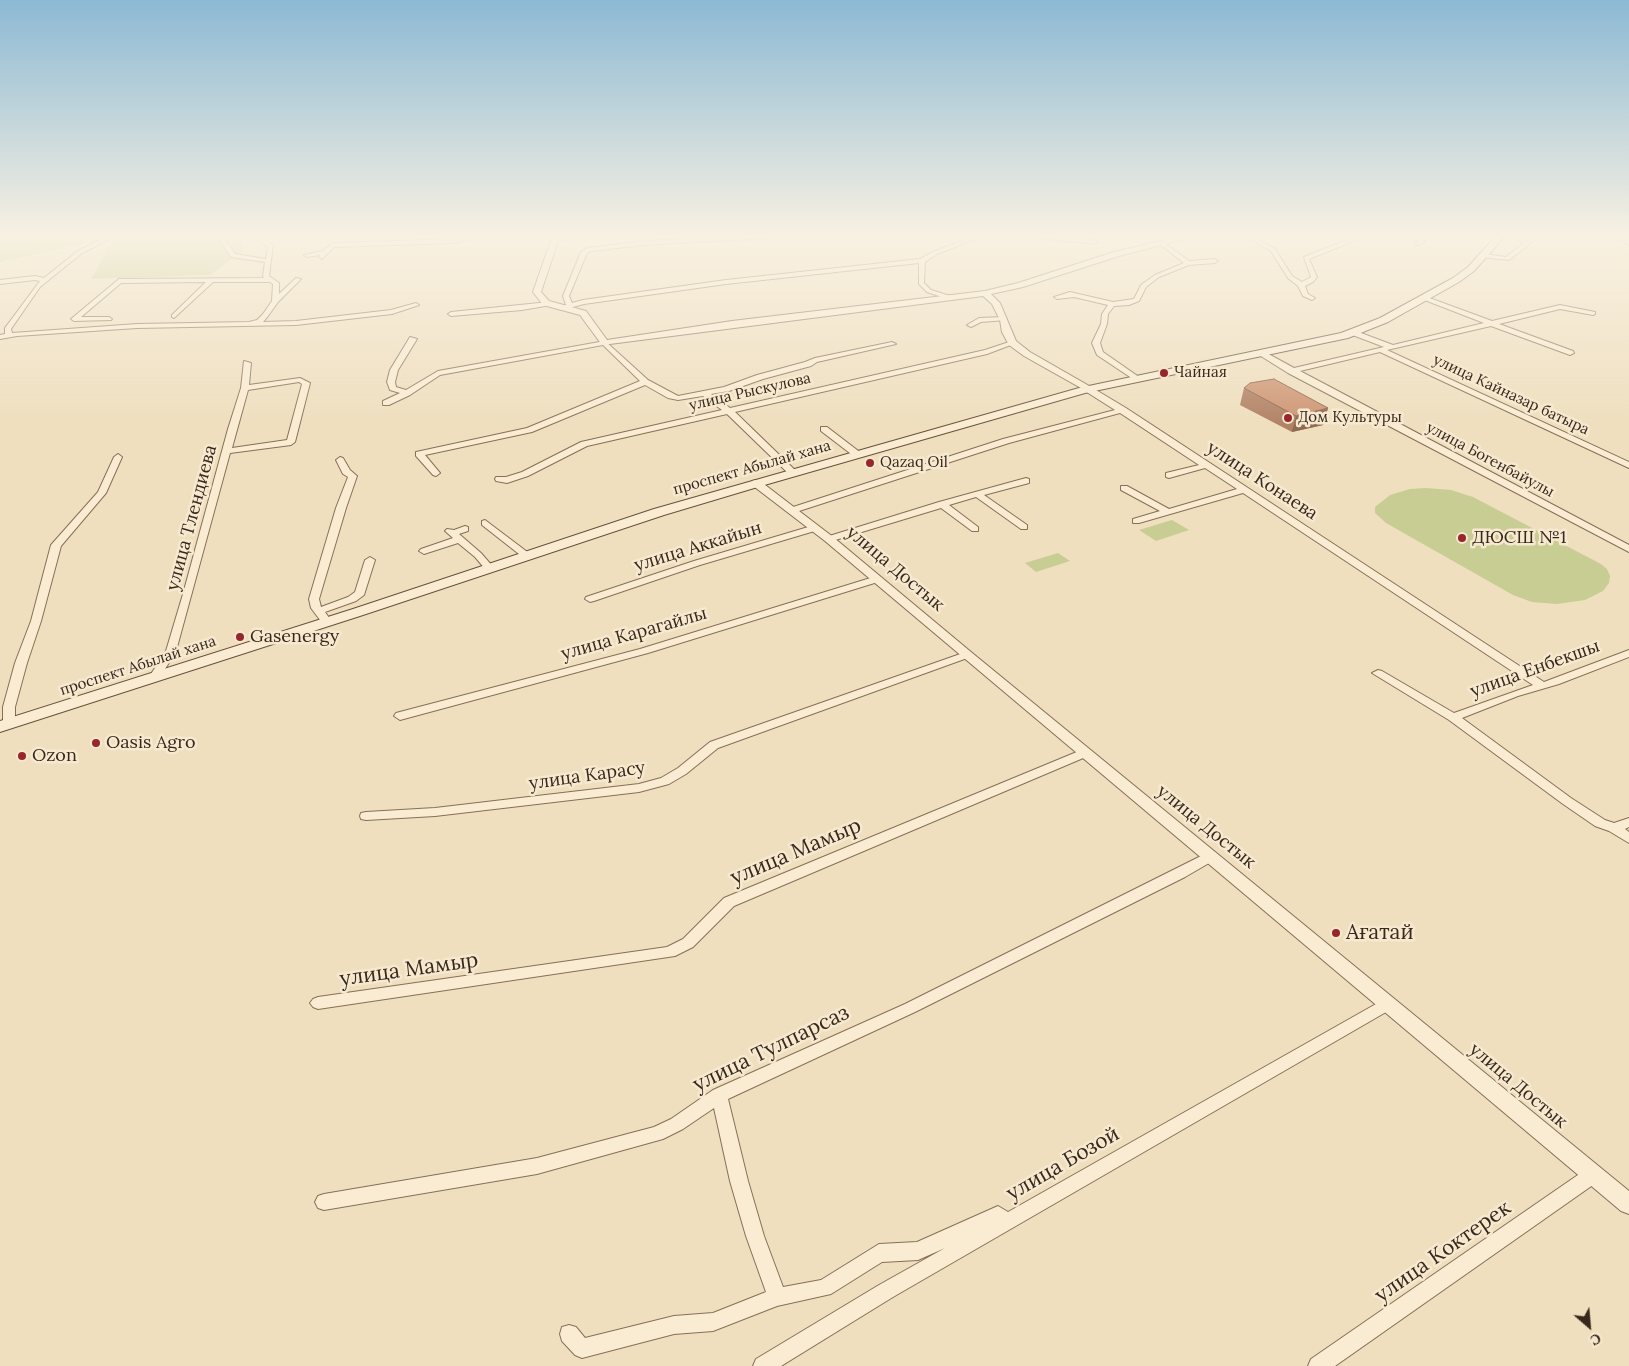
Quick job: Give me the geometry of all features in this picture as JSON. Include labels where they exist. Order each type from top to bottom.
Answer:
[{"type":"main road","name":"проспект Абылай хана","points":[[4,725],[327,622],[659,512],[1088,389],[1353,332],[1384,320],[1421,300]]},
{"type":"street","points":[[9,336],[7,329],[27,300]]},
{"type":"street","points":[[97,300],[74,319],[108,319]]},
{"type":"street","points":[[174,316],[191,300]]},
{"type":"street","points":[[544,300],[549,304]]},
{"type":"street","points":[[566,300],[566,307]]},
{"type":"street","points":[[566,307],[616,300]]},
{"type":"street","points":[[386,403],[407,393],[438,373],[605,343],[919,300]]},
{"type":"street","points":[[993,300],[1004,319],[1006,332],[1012,343]]},
{"type":"street","points":[[1099,300],[1112,304],[1134,302],[1136,300]]},
{"type":"street","points":[[1428,300],[1570,353]]},
{"type":"street","points":[[245,324],[259,321],[266,315],[275,301]]},
{"type":"street","points":[[451,314],[549,304],[583,313],[616,356],[645,382],[678,398],[738,386],[760,377],[829,356],[892,344]]},
{"type":"street","points":[[1112,304],[1105,314],[1104,324],[1096,343],[1100,353],[1136,378]]},
{"type":"street","points":[[364,316],[374,305]]},
{"type":"street","points":[[0,337],[136,326],[296,323],[392,312],[416,305]]},
{"type":"street","points":[[1291,371],[1560,307],[1593,313]]},
{"type":"street","points":[[971,325],[979,320],[1004,319]]},
{"type":"street","points":[[1353,332],[1392,347]]},
{"type":"street","points":[[407,393],[392,388],[391,382],[394,370],[413,339]]},
{"type":"street","name":"улица Конаева","points":[[1012,343],[1027,354],[1123,410],[1208,465],[1540,685]]},
{"type":"street","name":"улица Рыскулова","points":[[499,479],[507,480],[525,474],[584,444],[729,412],[883,374],[986,352],[1012,343]]},
{"type":"street","name":"улица Кайназар батыра","points":[[1381,350],[1629,465]]},
{"type":"street","name":"улица Богенбайулы","points":[[1260,353],[1629,549]]},
{"type":"street","name":"улица Тлендиева","points":[[155,677],[171,651],[245,388],[247,363]]},
{"type":"street","points":[[227,451],[291,442],[306,383],[304,381],[291,381],[245,388]]},
{"type":"street","points":[[436,473],[419,454],[529,430],[645,382]]},
{"type":"street","points":[[705,394],[729,412],[793,473]]},
{"type":"street","points":[[793,510],[1006,441],[1123,410]]},
{"type":"street","points":[[824,429],[858,454]]},
{"type":"street","points":[[4,725],[20,663],[36,620],[56,545],[102,494],[118,457]]},
{"type":"street","points":[[1618,460],[1629,458]]},
{"type":"street","points":[[327,622],[315,606],[314,599],[341,508],[353,476],[346,472],[340,460]]},
{"type":"street","points":[[1169,475],[1208,465]]},
{"type":"street","points":[[829,539],[942,504],[1026,481]]},
{"type":"street","name":"улица Достык","points":[[756,484],[829,539],[966,655],[1629,1204]]},
{"type":"street","points":[[1124,488],[1168,512]]},
{"type":"street","points":[[1136,522],[1245,490]]},
{"type":"street","points":[[977,494],[1024,527]]},
{"type":"street","points":[[942,504],[976,529]]},
{"type":"street","points":[[485,523],[527,556]]},
{"type":"street","name":"улица Аккайын","points":[[590,599],[697,563],[815,528]]},
{"type":"street","points":[[424,551],[465,529]]},
{"type":"street","points":[[454,534],[489,568]]},
{"type":"street","points":[[319,611],[352,599],[360,593],[370,560]]},
{"type":"street","name":"улица Карагайлы","points":[[400,716],[644,651],[877,579]]},
{"type":"street","name":"улица Енбекшы","points":[[1453,717],[1629,654]]},
{"type":"street","name":"улица Карасу","points":[[366,816],[435,812],[639,788],[665,781],[682,771],[714,745],[966,655]]},
{"type":"street","points":[[1378,673],[1453,717],[1567,801],[1600,823],[1614,828],[1629,838]]},
{"type":"street","name":"улица Мамыр","points":[[318,1003],[670,952],[688,943],[729,902],[1084,753]]},
{"type":"street","points":[[1614,828],[1629,822]]},
{"type":"street","name":"улица Тулпарсаз","points":[[324,1202],[537,1166],[648,1136],[676,1124],[719,1095],[910,1008],[1171,879],[1211,856]]},
{"type":"street","name":"улица Бозой","points":[[763,1366],[886,1291],[1388,1004]]},
{"type":"street","points":[[719,1095],[739,1182],[755,1236],[777,1297]]},
{"type":"street","name":"улица Коктерек","points":[[1318,1366],[1594,1174]]},
{"type":"street","points":[[568,1334],[582,1348],[674,1325],[713,1322],[777,1297],[824,1288],[879,1253],[918,1251],[979,1221],[998,1214],[1007,1222]]},
{"type":"green space","points":[[1410,489],[1451,490],[1473,497],[1601,564],[1607,569],[1610,576],[1609,583],[1603,591],[1585,600],[1557,604],[1532,602],[1513,595],[1386,523],[1375,513],[1375,507],[1390,495]]},
{"type":"green space","points":[[1172,520],[1189,530],[1156,541],[1139,530]]},
{"type":"green space","points":[[1058,553],[1070,561],[1036,572],[1025,563]]},
{"type":"building","points":[[1274,379],[1328,408],[1296,416],[1244,388],[1250,383]]},
{"type":"place","name":"Чайная","points":[[1164,373]]},
{"type":"place","name":"Дом Культуры","points":[[1288,418]]},
{"type":"place","name":"Qazaq Oil","points":[[870,463]]},
{"type":"place","name":"ДЮСШ №1","points":[[1462,538]]},
{"type":"place","name":"Gasenergy","points":[[240,637]]},
{"type":"place","name":"Oasis Agro","points":[[96,743]]},
{"type":"place","name":"Ozon","points":[[22,756]]},
{"type":"place","name":"Ағатай","points":[[1336,933]]}]
